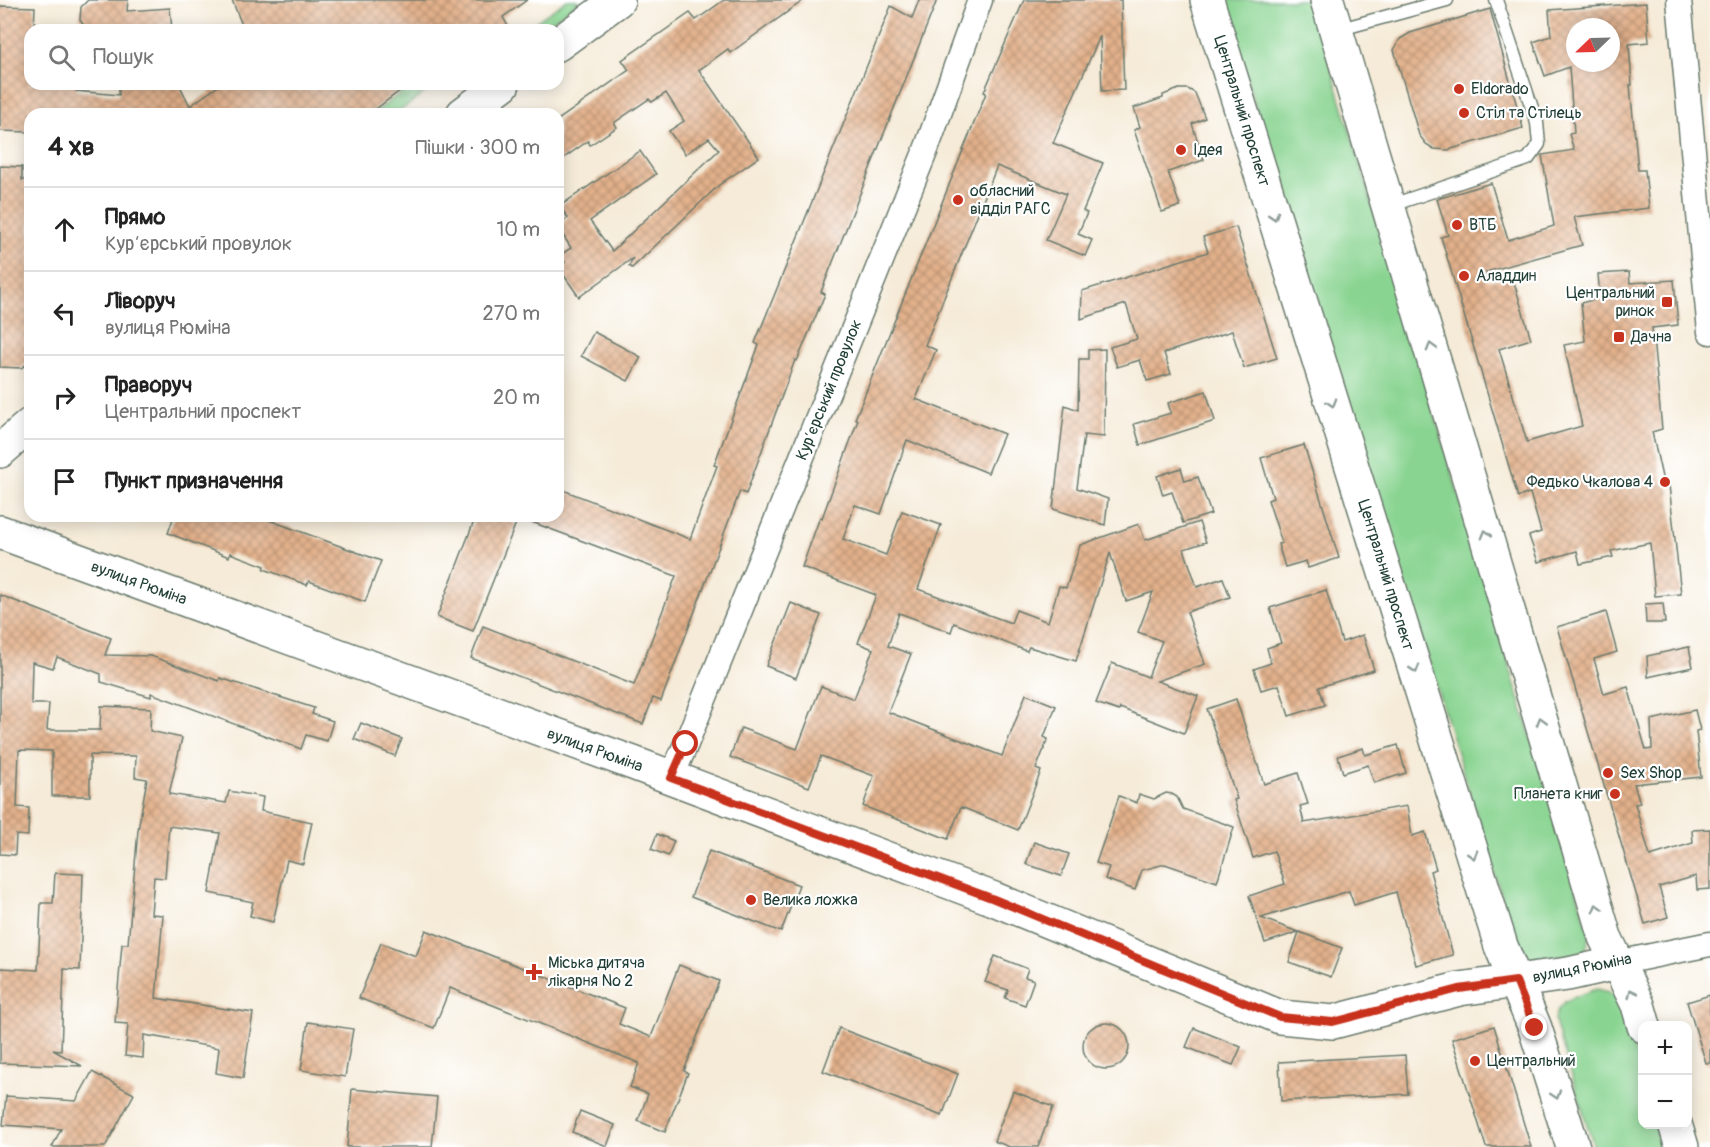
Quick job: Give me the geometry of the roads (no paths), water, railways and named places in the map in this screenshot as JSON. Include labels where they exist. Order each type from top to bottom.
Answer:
[{"type":"main road","points":[[564,40],[618,0]]},
{"type":"main road","name":"Центральний проспект","points":[[1207,0],[1497,935],[1535,1028],[1573,1147]]},
{"type":"main road","points":[[1327,0],[1605,937],[1638,1005],[1643,1021]]},
{"type":"main road","points":[[471,108],[495,90]]},
{"type":"main road","points":[[0,451],[20,425]]},
{"type":"main road","name":"вулиця Рюміна","points":[[0,532],[994,899],[1280,1017],[1333,1022],[1459,989],[1568,974],[1617,963]]},
{"type":"main road","points":[[1676,1129],[1682,1147]]},
{"type":"street","name":"Курʼєрський провулок","points":[[671,778],[927,147],[980,0]]},
{"type":"street","points":[[1679,0],[1702,157],[1710,332]]},
{"type":"street","name":"вулиця Рюміна","points":[[1617,963],[1710,944]]},
{"type":"lane","points":[[1336,31],[1446,0]]},
{"type":"lane","points":[[1389,206],[1528,159],[1539,144],[1537,123],[1496,0]]},
{"type":"place","name":"Eldorado","points":[[1459,89]]},
{"type":"place","name":"Стіл та Стілець","points":[[1464,113]]},
{"type":"place","name":"Ідея","points":[[1181,150]]},
{"type":"place","name":"обласний відділ РАГС","points":[[958,200]]},
{"type":"place","name":"ВТБ","points":[[1457,225]]},
{"type":"place","name":"Аладдин","points":[[1464,276]]},
{"type":"place","name":"Центральний ринок","points":[[1667,302]]},
{"type":"place","name":"Дачна","points":[[1619,337]]},
{"type":"place","name":"Федько Чкалова 4","points":[[1665,482]]},
{"type":"place","name":"Sex Shop","points":[[1608,773]]},
{"type":"place","name":"Планета книг","points":[[1615,794]]},
{"type":"place","name":"Велика ложка","points":[[751,900]]},
{"type":"place","name":"Міська дитяча лікарня № 2","points":[[534,972]]},
{"type":"place","name":"Центральний","points":[[1475,1061]]}]
